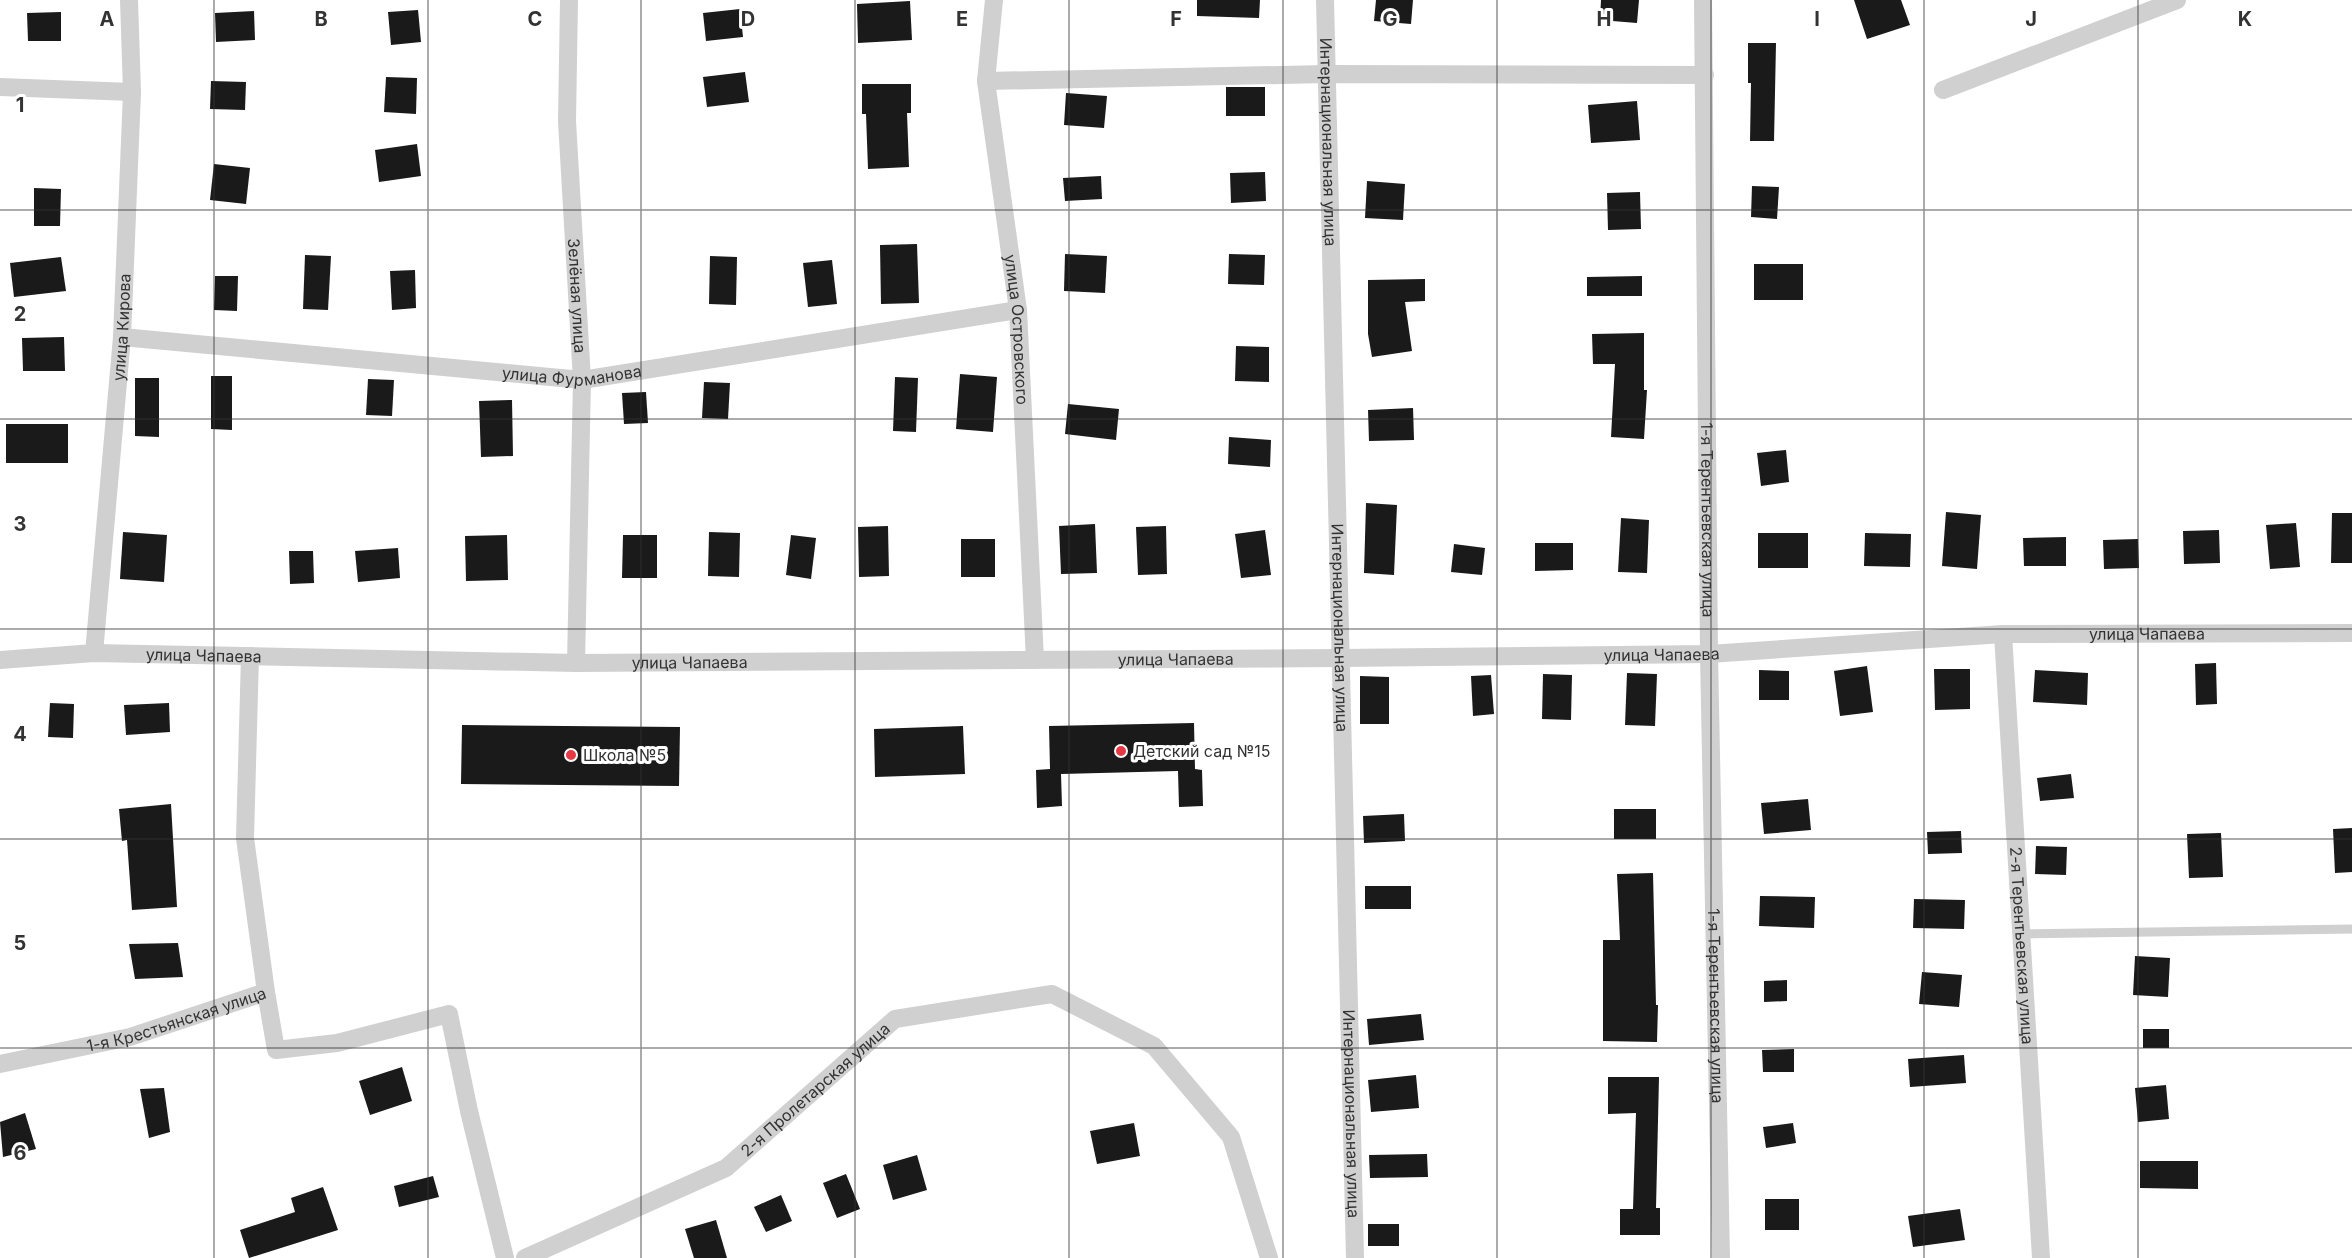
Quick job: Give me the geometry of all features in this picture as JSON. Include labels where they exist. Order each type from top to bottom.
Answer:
[{"type":"street","name":"улица Кирова","points":[[94,653],[122,337],[132,92],[129,0]]},
{"type":"street","name":"Зелёная улица","points":[[569,0],[567,121],[582,380],[576,663]]},
{"type":"street","name":"улица Островского","points":[[994,0],[986,81],[1018,310],[1035,660]]},
{"type":"street","name":"Интернациональная улица","points":[[1325,0],[1355,1258]]},
{"type":"street","name":"1-я Терентьевская улица","points":[[1703,0],[1709,654],[1721,1258]]},
{"type":"street","points":[[1942,90],[2178,0]]},
{"type":"street","points":[[986,81],[1326,74],[1705,75]]},
{"type":"street","points":[[0,87],[132,92]]},
{"type":"street","name":"улица Фурманова","points":[[122,337],[582,380],[1018,310]]},
{"type":"street","name":"улица Чапаева","points":[[0,660],[94,653],[576,663],[1709,654],[2003,634],[2352,633]]},
{"type":"street","name":"2-я Терентьевская улица","points":[[2003,634],[2042,1258]]},
{"type":"street","name":"1-я Крестьянская улица","points":[[0,1064],[130,1037],[266,992],[245,838],[250,656]]},
{"type":"street","points":[[266,992],[276,1050],[337,1043],[449,1014],[469,1111],[504,1258]]},
{"type":"street","name":"2-я Пролетарская улица","points":[[525,1258],[726,1168],[895,1019],[1052,994],[1154,1046],[1231,1137],[1269,1258]]},
{"type":"lane","points":[[2021,934],[2352,929]]},
{"type":"building","points":[[1197,0],[1260,0],[1259,18],[1197,16]]},
{"type":"building","points":[[1376,0],[1413,0],[1411,24],[1374,21]]},
{"type":"building","points":[[1601,0],[1639,0],[1637,23],[1600,20]]},
{"type":"building","points":[[1854,0],[1901,0],[1910,25],[1867,39]]},
{"type":"building","points":[[910,1],[912,40],[858,43],[857,4]]},
{"type":"building","points":[[740,9],[743,37],[706,41],[703,13]]},
{"type":"building","points":[[418,10],[421,42],[391,45],[388,12]]},
{"type":"building","points":[[254,11],[255,40],[216,42],[215,13]]},
{"type":"building","points":[[61,12],[61,41],[28,41],[27,13]]},
{"type":"building","points":[[1748,43],[1776,43],[1774,141],[1750,141],[1751,83],[1748,83]]},
{"type":"building","points":[[745,72],[749,102],[707,107],[703,77]]},
{"type":"building","points":[[386,77],[417,78],[416,114],[384,112]]},
{"type":"building","points":[[211,81],[246,82],[245,110],[210,109]]},
{"type":"building","points":[[862,84],[911,84],[911,113],[907,113],[909,167],[868,169],[866,114],[862,114]]},
{"type":"building","points":[[1226,87],[1265,87],[1265,116],[1226,116]]},
{"type":"building","points":[[1066,93],[1107,96],[1104,128],[1064,125]]},
{"type":"building","points":[[1637,101],[1640,140],[1591,143],[1588,105]]},
{"type":"building","points":[[417,144],[421,176],[379,182],[375,150]]},
{"type":"building","points":[[214,164],[250,168],[246,204],[210,200]]},
{"type":"building","points":[[1265,172],[1266,201],[1231,203],[1230,173]]},
{"type":"building","points":[[1101,176],[1102,199],[1065,201],[1063,178]]},
{"type":"building","points":[[1367,181],[1405,184],[1403,220],[1365,218]]},
{"type":"building","points":[[1752,186],[1779,187],[1777,219],[1751,217]]},
{"type":"building","points":[[34,188],[61,189],[60,226],[34,226]]},
{"type":"building","points":[[1640,192],[1641,229],[1608,230],[1607,193]]},
{"type":"building","points":[[917,244],[919,303],[881,304],[880,245]]},
{"type":"building","points":[[1065,254],[1107,256],[1105,293],[1064,291]]},
{"type":"building","points":[[1229,254],[1265,255],[1264,285],[1228,284]]},
{"type":"building","points":[[305,255],[331,256],[328,310],[303,309]]},
{"type":"building","points":[[710,256],[737,257],[736,305],[709,304]]},
{"type":"building","points":[[61,257],[66,291],[14,297],[10,263]]},
{"type":"building","points":[[832,260],[837,304],[808,307],[803,263]]},
{"type":"building","points":[[1754,264],[1803,264],[1803,300],[1754,300]]},
{"type":"building","points":[[415,270],[416,308],[392,310],[390,271]]},
{"type":"building","points":[[215,276],[238,276],[237,311],[214,310]]},
{"type":"building","points":[[1642,276],[1642,296],[1587,296],[1587,277]]},
{"type":"building","points":[[1425,279],[1425,301],[1405,302],[1412,351],[1372,357],[1368,334],[1368,280]]},
{"type":"building","points":[[1644,333],[1644,390],[1647,390],[1644,439],[1611,437],[1615,364],[1593,364],[1592,334]]},
{"type":"building","points":[[64,337],[65,371],[23,371],[22,338]]},
{"type":"building","points":[[1236,346],[1269,347],[1269,382],[1235,381]]},
{"type":"building","points":[[960,374],[997,377],[993,432],[956,429]]},
{"type":"building","points":[[211,376],[232,376],[232,430],[211,429]]},
{"type":"building","points":[[895,377],[918,378],[916,432],[893,431]]},
{"type":"building","points":[[135,378],[159,378],[159,437],[135,436]]},
{"type":"building","points":[[368,379],[394,380],[392,416],[366,415]]},
{"type":"building","points":[[704,382],[730,383],[728,419],[702,418]]},
{"type":"building","points":[[646,392],[648,423],[624,424],[622,393]]},
{"type":"building","points":[[512,400],[513,456],[481,457],[479,401]]},
{"type":"building","points":[[1068,404],[1119,409],[1116,440],[1065,434]]},
{"type":"building","points":[[1413,408],[1414,440],[1369,441],[1368,410]]},
{"type":"building","points":[[6,424],[68,424],[68,463],[6,463]]},
{"type":"building","points":[[1229,437],[1271,440],[1270,467],[1228,464]]},
{"type":"building","points":[[1786,450],[1789,482],[1761,486],[1757,453]]},
{"type":"building","points":[[1366,503],[1397,505],[1394,575],[1364,573]]},
{"type":"building","points":[[1946,512],[1981,515],[1977,569],[1942,566]]},
{"type":"building","points":[[2332,513],[2352,513],[2352,563],[2331,563]]},
{"type":"building","points":[[1621,518],[1649,520],[1647,573],[1618,572]]},
{"type":"building","points":[[2296,523],[2300,567],[2270,569],[2266,525]]},
{"type":"building","points":[[1095,524],[1097,573],[1061,574],[1059,526]]},
{"type":"building","points":[[888,526],[889,576],[859,577],[858,527]]},
{"type":"building","points":[[1166,526],[1167,574],[1138,575],[1136,527]]},
{"type":"building","points":[[1265,530],[1271,575],[1241,578],[1235,534]]},
{"type":"building","points":[[2219,530],[2220,563],[2184,564],[2183,531]]},
{"type":"building","points":[[123,532],[167,535],[164,582],[120,579]]},
{"type":"building","points":[[709,532],[740,533],[739,577],[708,576]]},
{"type":"building","points":[[1758,533],[1808,533],[1808,568],[1758,568]]},
{"type":"building","points":[[1865,533],[1911,534],[1910,567],[1864,566]]},
{"type":"building","points":[[507,535],[508,580],[466,581],[465,536]]},
{"type":"building","points":[[623,535],[657,535],[657,578],[622,578]]},
{"type":"building","points":[[791,535],[816,538],[811,579],[786,575]]},
{"type":"building","points":[[2066,537],[2066,566],[2024,566],[2023,538]]},
{"type":"building","points":[[961,539],[995,539],[995,577],[961,577]]},
{"type":"building","points":[[2138,539],[2139,568],[2104,569],[2103,540]]},
{"type":"building","points":[[1535,543],[1573,543],[1573,570],[1535,571]]},
{"type":"building","points":[[1454,544],[1485,548],[1482,575],[1451,572]]},
{"type":"building","points":[[398,548],[400,578],[358,582],[355,551]]},
{"type":"building","points":[[289,551],[313,551],[314,583],[290,584]]},
{"type":"building","points":[[2216,663],[2217,704],[2196,705],[2195,664]]},
{"type":"building","points":[[1867,666],[1873,712],[1840,716],[1834,671]]},
{"type":"building","points":[[1934,669],[1970,669],[1970,709],[1935,710]]},
{"type":"building","points":[[1759,670],[1789,671],[1789,700],[1759,700]]},
{"type":"building","points":[[2035,670],[2088,673],[2087,705],[2033,702]]},
{"type":"building","points":[[1627,673],[1657,674],[1655,726],[1625,725]]},
{"type":"building","points":[[1543,674],[1572,675],[1571,720],[1542,719]]},
{"type":"building","points":[[1491,675],[1494,714],[1473,716],[1471,676]]},
{"type":"building","points":[[1360,676],[1389,677],[1389,724],[1360,724]]},
{"type":"building","points":[[50,703],[74,704],[73,738],[48,737]]},
{"type":"building","points":[[169,703],[170,732],[126,735],[124,705]]},
{"type":"building","points":[[1194,723],[1195,769],[1202,770],[1203,806],[1179,807],[1178,771],[1061,774],[1062,806],[1037,808],[1036,770],[1050,769],[1049,726]]},
{"type":"building","name":"Школа №5","points":[[462,725],[680,727],[679,786],[461,784]]},
{"type":"building","points":[[963,726],[965,774],[875,777],[874,729]]},
{"type":"building","points":[[2071,774],[2074,798],[2040,801],[2037,778]]},
{"type":"building","points":[[1808,799],[1811,830],[1764,834],[1761,803]]},
{"type":"building","points":[[171,804],[177,907],[132,910],[127,840],[122,841],[119,809]]},
{"type":"building","points":[[1614,809],[1656,809],[1656,839],[1614,839]]},
{"type":"building","points":[[1404,814],[1405,841],[1364,843],[1363,816]]},
{"type":"building","points":[[2352,828],[2352,872],[2335,873],[2333,829]]},
{"type":"building","points":[[1961,831],[1962,853],[1928,854],[1927,832]]},
{"type":"building","points":[[2221,833],[2223,877],[2189,878],[2187,834]]},
{"type":"building","points":[[2036,846],[2067,847],[2066,875],[2035,874]]},
{"type":"building","points":[[1653,873],[1656,1005],[1658,1005],[1657,1042],[1603,1041],[1603,940],[1620,940],[1617,874]]},
{"type":"building","points":[[1365,886],[1411,886],[1411,909],[1365,909]]},
{"type":"building","points":[[1760,896],[1815,897],[1814,928],[1759,926]]},
{"type":"building","points":[[1914,899],[1965,900],[1964,929],[1913,928]]},
{"type":"building","points":[[178,943],[183,977],[135,979],[129,944]]},
{"type":"building","points":[[2135,956],[2170,958],[2168,997],[2133,995]]},
{"type":"building","points":[[1922,972],[1962,975],[1959,1007],[1919,1004]]},
{"type":"building","points":[[1787,980],[1787,1001],[1764,1002],[1764,981]]},
{"type":"building","points":[[1421,1014],[1424,1040],[1369,1045],[1367,1019]]},
{"type":"building","points":[[2143,1029],[2169,1029],[2169,1048],[2143,1048]]},
{"type":"building","points":[[1794,1049],[1794,1072],[1763,1072],[1762,1050]]},
{"type":"building","points":[[1964,1055],[1966,1083],[1910,1087],[1908,1059]]},
{"type":"building","points":[[402,1067],[412,1101],[370,1115],[359,1081]]},
{"type":"building","points":[[1416,1075],[1419,1108],[1371,1112],[1368,1080]]},
{"type":"building","points":[[1608,1077],[1659,1077],[1656,1208],[1660,1208],[1660,1235],[1620,1235],[1620,1209],[1633,1209],[1636,1113],[1608,1114]]},
{"type":"building","points":[[2166,1085],[2169,1119],[2138,1122],[2135,1088]]},
{"type":"building","points":[[164,1088],[170,1132],[149,1138],[140,1089]]},
{"type":"building","points":[[25,1113],[36,1149],[3,1157],[0,1122]]},
{"type":"building","points":[[1134,1123],[1140,1156],[1097,1164],[1090,1131]]},
{"type":"building","points":[[1793,1123],[1796,1143],[1766,1148],[1763,1127]]},
{"type":"building","points":[[1427,1154],[1428,1177],[1370,1178],[1369,1155]]},
{"type":"building","points":[[917,1155],[927,1190],[893,1200],[883,1165]]},
{"type":"building","points":[[2140,1161],[2198,1161],[2198,1189],[2140,1188]]},
{"type":"building","points":[[846,1174],[860,1209],[837,1218],[823,1183]]},
{"type":"building","points":[[433,1176],[439,1197],[399,1207],[394,1186]]},
{"type":"building","points":[[323,1187],[338,1230],[249,1258],[240,1230],[295,1212],[291,1198]]},
{"type":"building","points":[[781,1195],[792,1221],[766,1232],[754,1207]]},
{"type":"building","points":[[1765,1199],[1799,1199],[1799,1230],[1765,1230]]},
{"type":"building","points":[[1960,1209],[1965,1240],[1913,1247],[1908,1216]]},
{"type":"building","points":[[716,1220],[727,1258],[694,1258],[685,1229]]},
{"type":"building","points":[[1368,1224],[1399,1224],[1399,1246],[1368,1246]]},
{"type":"place","name":"Детский сад №15","points":[[1121,751]]},
{"type":"place","name":"Школа №5","points":[[571,755]]}]
